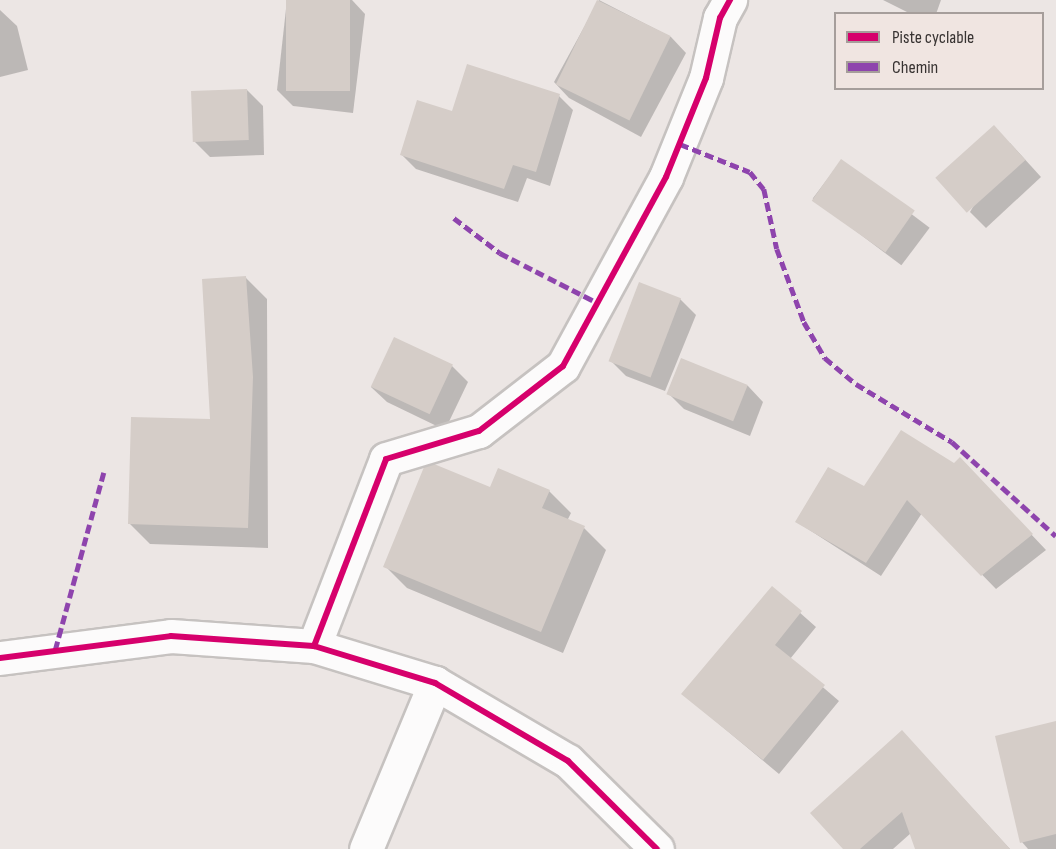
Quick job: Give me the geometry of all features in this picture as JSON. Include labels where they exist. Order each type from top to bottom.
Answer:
[{"type":"street","points":[[314,646],[386,459],[479,431],[563,366],[666,177],[706,78],[720,18],[730,0]]},
{"type":"street","points":[[1,654],[171,636],[314,646],[435,683],[568,761],[657,849]]},
{"type":"street","points":[[366,849],[435,683]]},
{"type":"building","points":[[286,0],[350,0],[350,91],[286,91]]},
{"type":"building","points":[[597,0],[671,36],[629,120],[556,84]]},
{"type":"building","points":[[467,64],[560,94],[536,172],[513,165],[504,189],[400,155],[417,100],[452,111]]},
{"type":"building","points":[[247,89],[249,140],[193,142],[191,91]]},
{"type":"building","points":[[994,125],[1025,160],[967,213],[935,178]]},
{"type":"building","points":[[841,159],[915,211],[885,252],[812,201]]},
{"type":"building","points":[[246,276],[253,377],[248,528],[128,524],[131,417],[210,419],[202,279]]},
{"type":"building","points":[[639,282],[681,298],[651,377],[609,361]]},
{"type":"building","points":[[394,337],[453,364],[430,414],[371,387]]},
{"type":"building","points":[[681,358],[748,385],[733,421],[666,394]]},
{"type":"building","points":[[901,430],[954,463],[960,457],[1033,534],[981,576],[907,500],[866,563],[795,522],[828,467],[864,486]]},
{"type":"building","points":[[434,464],[490,487],[498,468],[550,490],[542,508],[585,526],[541,632],[383,567],[424,467]]},
{"type":"building","points":[[772,586],[802,611],[775,645],[825,685],[763,760],[681,694]]},
{"type":"building","points":[[1056,721],[1056,834],[1020,843],[995,736]]},
{"type":"building","points":[[902,730],[1010,849],[915,849],[902,812],[860,849],[843,849],[810,813]]},
{"type":"marked path","points":[[680,144],[750,172],[764,189],[777,249],[804,322],[825,358],[856,384],[952,442],[1056,536]]},
{"type":"marked path","points":[[454,218],[500,253],[598,303]]},
{"type":"marked path","points":[[55,650],[104,471]]},
{"type":"cycle path","points":[[314,646],[386,459],[479,431],[563,366],[666,177],[706,78],[720,18],[730,0]]},
{"type":"cycle path","points":[[0,658],[171,636],[314,646],[435,683],[568,761],[657,849]]}]
